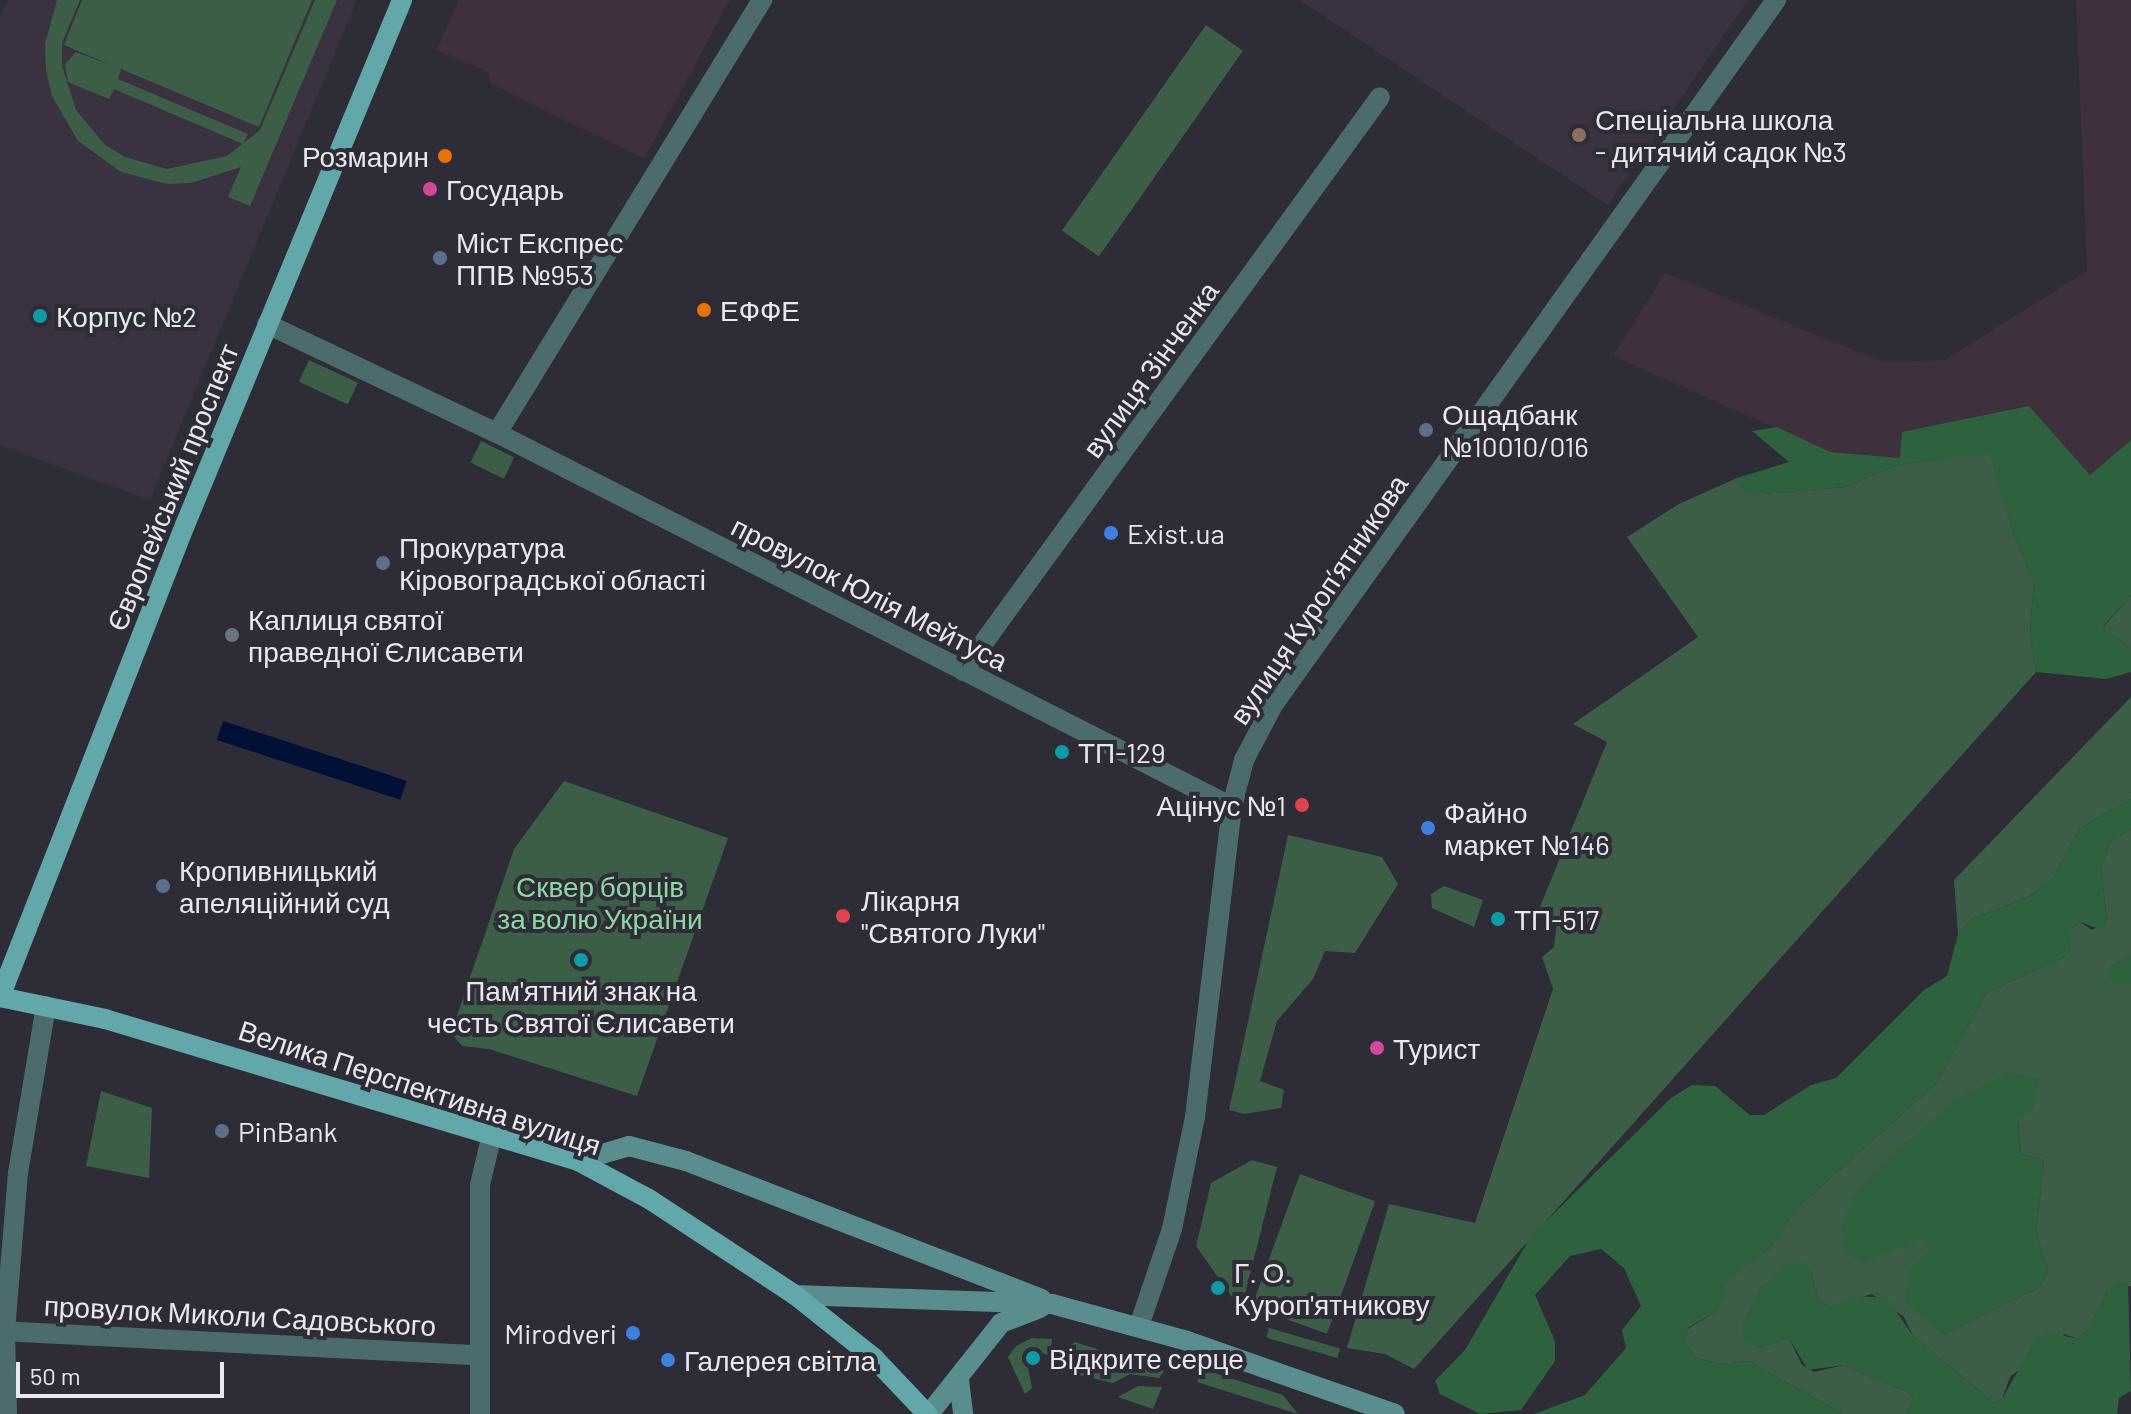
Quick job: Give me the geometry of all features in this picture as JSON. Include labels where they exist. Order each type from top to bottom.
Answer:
[{"type":"main road","name":"Європейський проспект","points":[[0,997],[267,324],[402,0]]},
{"type":"main road","name":"Велика Перспективна вулиця","points":[[0,997],[46,1006],[578,1161],[649,1199],[795,1295],[873,1357],[928,1414]]},
{"type":"main road","points":[[578,1161],[629,1146],[686,1161],[1052,1304],[1139,1326],[1395,1414]]},
{"type":"main road","points":[[795,1295],[1052,1304]]},
{"type":"main road","points":[[928,1414],[959,1380],[1001,1323],[1052,1304]]},
{"type":"main road","points":[[959,1380],[963,1414]]},
{"type":"street","points":[[497,433],[762,0]]},
{"type":"street","name":"вулиця Куропʼятникова","points":[[1139,1326],[1172,1229],[1195,1117],[1232,807],[1244,760],[1273,705],[1776,0]]},
{"type":"street","name":"вулиця Зінченка","points":[[963,671],[1380,97]]},
{"type":"street","name":"провулок Юлія Мейтуса","points":[[267,324],[497,433],[1232,807]]},
{"type":"street","points":[[7,1414],[2,1331],[18,1173],[46,1006]]},
{"type":"street","points":[[480,1414],[477,1355],[480,1185],[492,1134]]},
{"type":"street","name":"провулок Миколи Садовського","points":[[2,1331],[477,1355]]},
{"type":"shaded area","points":[[8,0],[357,0],[150,500],[0,445],[0,17]]},
{"type":"shaded area","points":[[459,0],[730,0],[644,159],[491,84],[488,72],[437,50]]},
{"type":"shaded area","name":"Спеціальна школа - дитячий садок №3","points":[[1299,0],[1748,0],[1608,205]]},
{"type":"shaded area","points":[[2076,0],[2131,0],[2131,440],[2091,476],[2029,407],[1901,458],[1830,452],[1613,356],[1665,273],[1883,362],[1945,360],[2087,271]]},
{"type":"green space","points":[[57,0],[80,0],[62,43],[62,66],[76,110],[105,145],[125,157],[167,169],[227,156],[260,130],[315,0],[337,0],[250,206],[228,197],[241,167],[191,183],[167,184],[121,172],[78,141],[52,96],[46,70],[45,44]]},
{"type":"green space","points":[[82,0],[312,0],[259,127],[121,69],[118,79],[248,134],[243,144],[114,89],[109,99],[68,82],[65,64],[76,52],[113,66],[64,45]]},
{"type":"green space","points":[[1206,25],[1243,51],[1099,256],[1062,231]]},
{"type":"green space","points":[[309,360],[358,383],[348,405],[299,382]]},
{"type":"green space","points":[[2029,406],[2090,475],[2131,440],[2131,595],[2103,627],[2131,649],[2131,672],[2106,679],[2036,672],[2030,631],[2034,582],[2015,538],[1990,454],[1897,465],[1846,487],[1748,495],[1737,478],[1789,462],[1752,431],[1777,427],[1830,452],[1900,458],[1902,432]]},
{"type":"green space","points":[[481,441],[514,457],[504,479],[470,463]]},
{"type":"green space","points":[[1990,453],[2015,538],[2034,582],[2030,631],[2036,672],[1414,1369],[1385,1354],[1347,1348],[1389,1204],[1475,1223],[1553,989],[1542,957],[1554,947],[1557,921],[1538,912],[1607,742],[1573,724],[1698,637],[1627,537],[1679,504],[1737,478],[1748,495],[1846,487],[1897,465]]},
{"type":"green space","points":[[2131,595],[2131,649],[2103,628]]},
{"type":"green space","points":[[2131,697],[2131,799],[2079,829],[2053,879],[2030,896],[1970,920],[1958,934],[1954,880]]},
{"type":"green space","name":"Сквер борців за волю України","points":[[564,781],[728,838],[637,1096],[489,1049],[462,1046],[451,1033],[514,849]]},
{"type":"green space","points":[[2131,799],[2131,829],[2110,842],[2101,866],[2107,922],[2102,930],[2080,922],[2071,929],[2071,950],[2062,958],[1986,993],[1936,1084],[1797,1208],[1770,1248],[1724,1284],[1725,1298],[1716,1312],[1689,1327],[1683,1338],[1696,1358],[1720,1364],[1748,1361],[1843,1414],[1534,1414],[1585,1395],[1626,1348],[1622,1330],[1641,1306],[1624,1268],[1601,1249],[1570,1256],[1535,1295],[1555,1341],[1555,1361],[1521,1410],[1480,1414],[1440,1394],[1435,1381],[1465,1350],[1531,1236],[1671,1098],[1692,1085],[1715,1086],[1750,1115],[1764,1115],[1811,1085],[1836,1078],[1924,990],[1947,976],[1958,934],[1970,920],[2030,896],[2053,879],[2079,829]]},
{"type":"green space","points":[[2131,829],[2131,957],[2111,966],[2131,984],[2131,1286],[2108,1289],[2089,1329],[2078,1339],[2064,1334],[2010,1377],[2002,1399],[1994,1403],[1913,1336],[1904,1317],[1872,1294],[1828,1306],[1818,1301],[1811,1270],[1761,1288],[1753,1305],[1758,1348],[1789,1338],[1802,1365],[1814,1372],[1844,1365],[1907,1392],[1913,1398],[1907,1414],[1843,1414],[1748,1361],[1720,1364],[1696,1358],[1683,1338],[1689,1328],[1716,1312],[1723,1284],[1770,1248],[1797,1208],[1936,1084],[1986,993],[2062,958],[2071,950],[2071,929],[2080,922],[2092,930],[2107,922],[2101,866],[2110,842]],"holes":[[[2040,1078],[2018,1120],[2021,1154],[2044,1160],[2036,1232],[2048,1271],[2040,1287],[1943,1334],[1922,1312],[1930,1249],[1922,1239]]]},
{"type":"green space","points":[[1288,835],[1382,857],[1398,884],[1355,953],[1325,951],[1313,979],[1277,1021],[1260,1081],[1284,1090],[1281,1108],[1244,1114],[1229,1110]]},
{"type":"green space","points":[[1444,886],[1483,900],[1474,927],[1432,908],[1431,894]]},
{"type":"green space","points":[[2131,957],[2131,984],[2114,986],[2107,976],[2111,966]]},
{"type":"green space","points":[[2007,1073],[2040,1078],[2034,1107],[2018,1121],[2021,1154],[2044,1160],[2036,1232],[2048,1271],[2040,1287],[1943,1334],[1905,1303],[1907,1270],[1929,1249],[1922,1240],[1863,1263],[1846,1254],[1841,1230],[1854,1194],[1894,1152],[1960,1096]]},
{"type":"green space","points":[[101,1091],[152,1108],[149,1178],[86,1166]]},
{"type":"green space","points":[[1252,1160],[1277,1167],[1241,1310],[1196,1246],[1211,1183]]},
{"type":"green space","points":[[1300,1174],[1375,1201],[1327,1334],[1252,1306]]},
{"type":"green space","points":[[1787,1262],[1803,1262],[1811,1270],[1818,1301],[1828,1306],[1858,1296],[1887,1298],[1913,1336],[1994,1403],[2002,1399],[2037,1337],[2050,1332],[2078,1339],[2089,1329],[2108,1289],[2116,1282],[2128,1283],[2131,1391],[2119,1398],[2117,1414],[1907,1414],[1913,1398],[1907,1392],[1844,1365],[1808,1370],[1789,1338],[1758,1348],[1743,1340],[1743,1322],[1761,1288]]},
{"type":"green space","points":[[1269,1328],[1340,1348],[1337,1358],[1266,1338]]},
{"type":"green space","points":[[1032,1338],[1052,1339],[1050,1356],[1032,1349],[1025,1352],[1032,1388],[1025,1394],[1008,1357],[1016,1346]]},
{"type":"green space","points":[[1075,1342],[1164,1371],[1159,1378],[1130,1374],[1113,1383],[1054,1369],[1062,1351]]},
{"type":"green space","points":[[1202,1369],[1283,1395],[1298,1414],[1197,1382]]},
{"type":"green space","points":[[1138,1386],[1162,1387],[1153,1409],[1118,1397]]},
{"type":"water","points":[[223,721],[407,781],[400,800],[217,740]]},
{"type":"place","name":"Спеціальна школа - дитячий садок №3","points":[[1579,135]]},
{"type":"place","name":"Розмарин","points":[[445,156]]},
{"type":"place","name":"Государь","points":[[430,189]]},
{"type":"place","name":"Міст Експрес ППВ №953","points":[[440,258]]},
{"type":"place","name":"ЕФФЕ","points":[[704,310]]},
{"type":"place","name":"Корпус №2","points":[[40,316]]},
{"type":"place","name":"Ощадбанк №10010/016","points":[[1426,430]]},
{"type":"place","name":"Exist.ua","points":[[1111,533]]},
{"type":"place","name":"Прокуратура Кіровоградської області","points":[[383,563]]},
{"type":"place","name":"Каплиця святої праведної Єлисавети","points":[[232,635]]},
{"type":"place","name":"ТП-129","points":[[1062,752]]},
{"type":"place","name":"Ацінус №1","points":[[1302,805]]},
{"type":"place","name":"Файно маркет №146","points":[[1428,828]]},
{"type":"place","name":"Кропивницький апеляційний суд","points":[[163,886]]},
{"type":"place","name":"Лікарня \"Святого Луки\"","points":[[843,916]]},
{"type":"place","name":"ТП-517","points":[[1498,919]]},
{"type":"place","name":"Пам'ятний знак на честь Святої Єлисавети","points":[[581,960]]},
{"type":"place","name":"Турист","points":[[1377,1048]]},
{"type":"place","name":"PinBank","points":[[222,1131]]},
{"type":"place","name":"Г. О. Куроп'ятникову","points":[[1218,1288]]},
{"type":"place","name":"Mirodveri","points":[[633,1333]]},
{"type":"place","name":"Відкрите серце","points":[[1033,1358]]},
{"type":"place","name":"Галерея світла","points":[[668,1360]]}]
